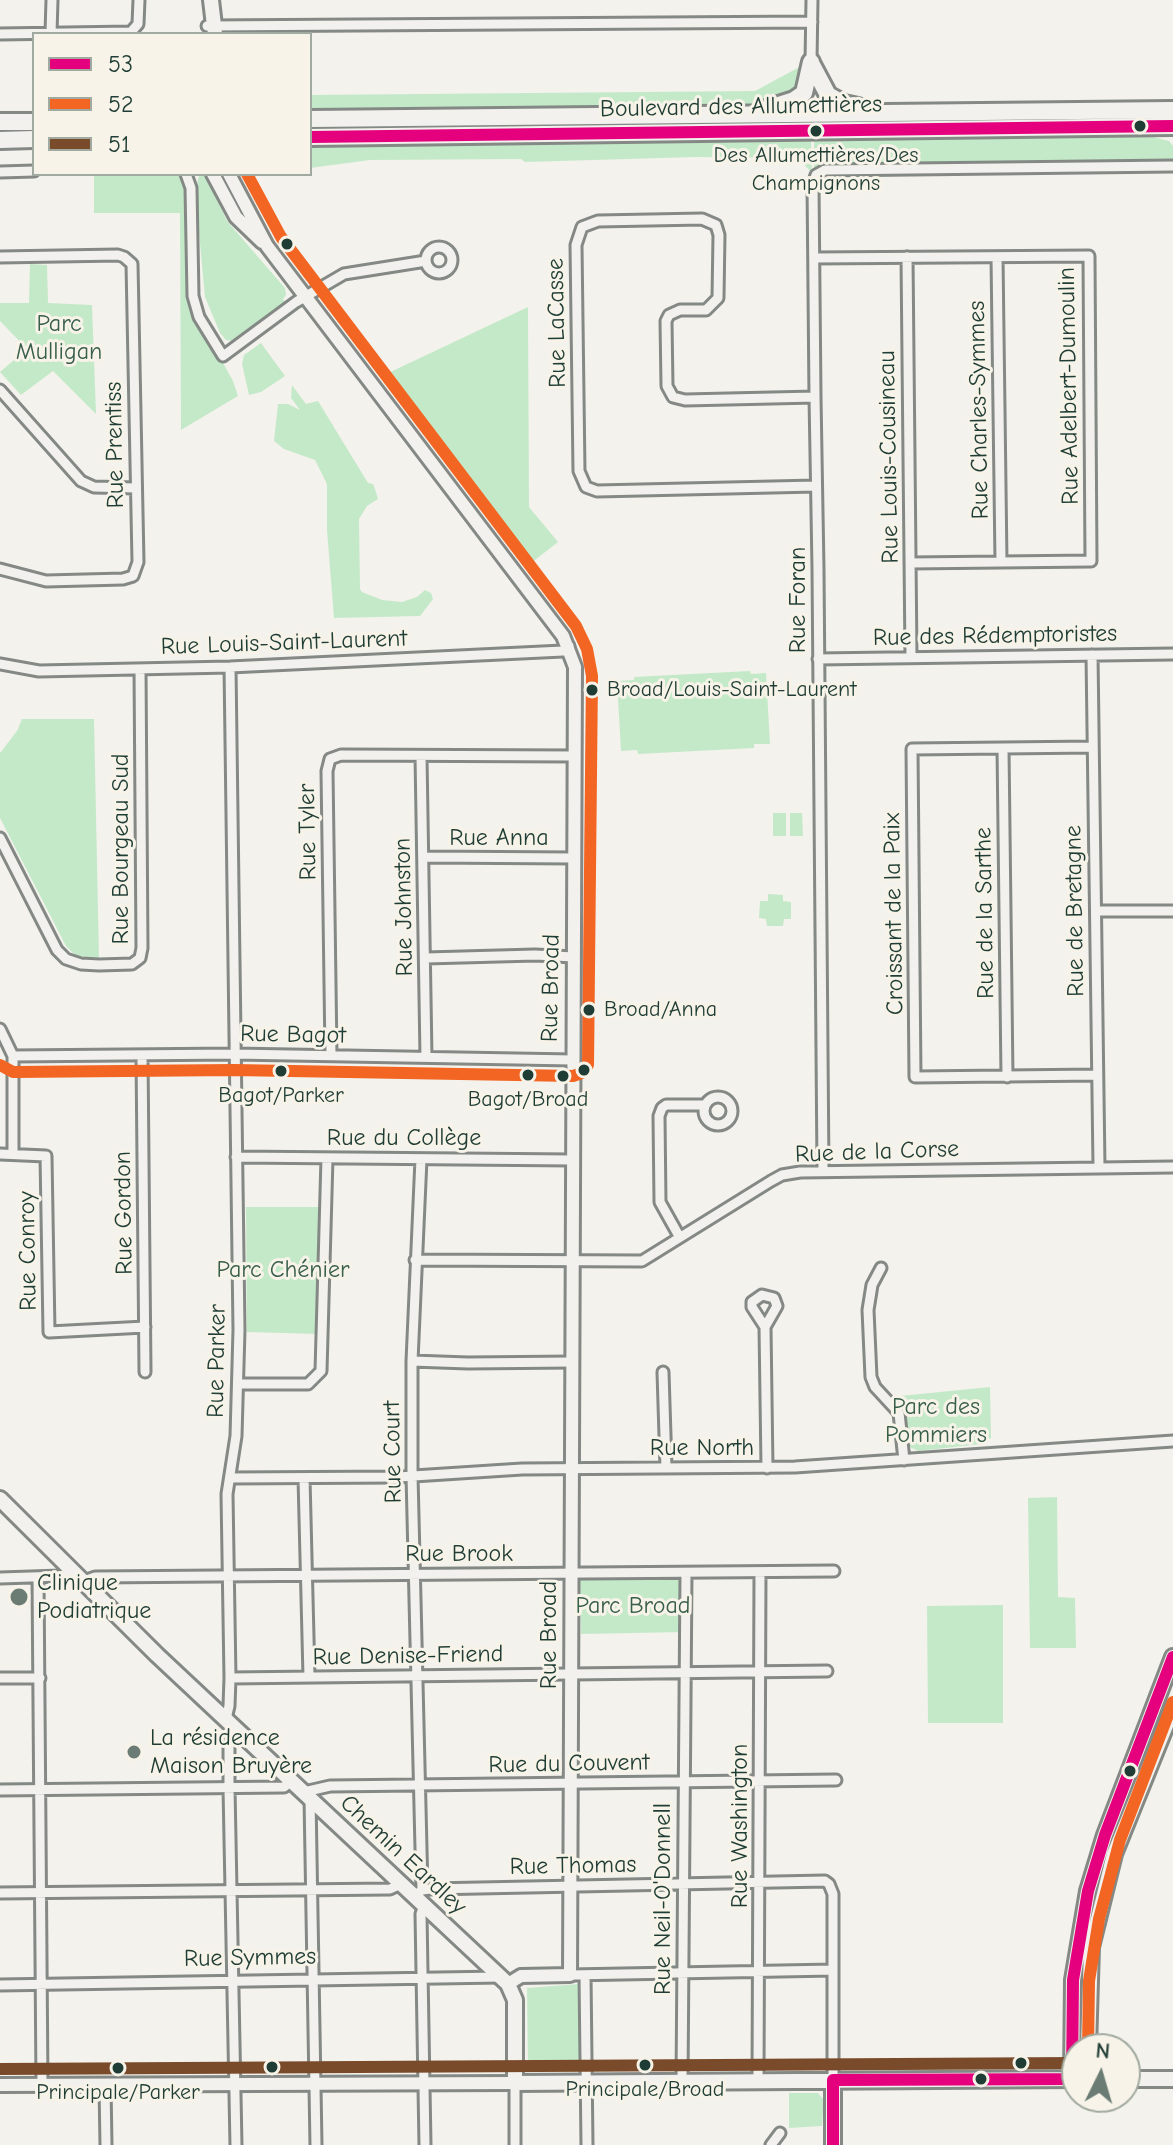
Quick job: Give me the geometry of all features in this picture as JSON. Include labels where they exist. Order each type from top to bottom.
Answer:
[{"type":"highway","points":[[811,62],[824,90],[833,99],[892,113]]},
{"type":"highway","points":[[725,114],[769,108],[794,100],[804,93],[811,62]]},
{"type":"highway","name":"Boulevard des Allumettières","points":[[312,119],[1173,110]]},
{"type":"highway","points":[[0,122],[32,122]]},
{"type":"highway","name":"Boulevard des Allumettières","points":[[312,137],[1173,126]]},
{"type":"highway","points":[[0,140],[32,139]]},
{"type":"main road","points":[[210,0],[211,30]]},
{"type":"main road","name":"Chemin Eardley","points":[[0,1499],[157,1655],[401,1884],[420,1897],[504,1980]]},
{"type":"main road","points":[[1074,2033],[1073,1980],[1085,1903],[1105,1835],[1173,1657]]},
{"type":"main road","points":[[1089,2033],[1091,1947],[1114,1854],[1173,1708]]},
{"type":"main road","points":[[504,1980],[515,2000],[515,2083],[1061,2079]]},
{"type":"main road","points":[[1089,2018],[1091,2033]]},
{"type":"main road","points":[[1141,2075],[1167,2079]]},
{"type":"main road","points":[[1141,2079],[1167,2079]]},
{"type":"main road","points":[[833,2080],[833,2145]]},
{"type":"street","points":[[51,32],[52,0]]},
{"type":"street","points":[[131,32],[138,24],[139,0]]},
{"type":"street","points":[[811,62],[812,0]]},
{"type":"street","points":[[211,30],[812,22]]},
{"type":"street","points":[[0,34],[32,33]]},
{"type":"street","name":"Rue Foran","points":[[823,1170],[813,184],[816,175],[825,170],[1173,166]]},
{"type":"street","points":[[0,172],[32,171]]},
{"type":"street","points":[[187,176],[191,188],[193,296],[199,317],[223,356],[344,274],[426,261]]},
{"type":"street","name":"Rue Broad","points":[[214,176],[236,217],[267,246],[569,646],[576,676],[570,1975]]},
{"type":"street","name":"Rue Broad","points":[[230,176],[267,246]]},
{"type":"street","name":"Rue LaCasse","points":[[815,397],[685,400],[673,397],[667,386],[666,321],[669,315],[680,310],[706,310],[718,298],[719,235],[716,225],[702,219],[598,221],[582,227],[576,245],[579,471],[586,487],[597,491],[816,486]]},
{"type":"street","name":"Rue Prentiss","points":[[0,257],[118,255],[132,264],[138,562],[133,576],[123,579],[46,581],[0,569]]},
{"type":"street","name":"Rue Adelbert-Dumoulin","points":[[814,258],[1089,256],[1091,561],[910,563]]},
{"type":"street","name":"Rue Louis-Cousineau","points":[[907,257],[911,657]]},
{"type":"street","name":"Rue Charles-Symmes","points":[[997,257],[1001,562]]},
{"type":"street","points":[[0,390],[81,481],[94,487],[136,488]]},
{"type":"street","name":"Rue Louis-Saint-Laurent","points":[[0,664],[39,671],[230,667],[563,651],[569,646]]},
{"type":"street","name":"Rue des Rédemptoristes","points":[[818,659],[1173,654]]},
{"type":"street","name":"Rue de Bretagne","points":[[1092,655],[1099,1167]]},
{"type":"street","name":"Rue Parker","points":[[230,667],[238,1384],[236,1436],[227,1494],[227,1576],[236,2145]]},
{"type":"street","name":"Rue Bourgeau Sud","points":[[0,838],[57,950],[66,959],[99,965],[132,964],[140,958],[140,669]]},
{"type":"street","name":"Croissant de la Paix","points":[[1093,747],[912,749],[915,1077],[1097,1075]]},
{"type":"street","name":"Rue de la Sarthe","points":[[1003,748],[1007,1077]]},
{"type":"street","name":"Rue Tyler","points":[[331,1055],[327,765],[330,759],[341,755],[575,756]]},
{"type":"street","name":"Rue Johnston","points":[[421,756],[426,1057]]},
{"type":"street","name":"Rue Anna","points":[[424,857],[574,858]]},
{"type":"street","points":[[1096,911],[1173,911]]},
{"type":"street","points":[[426,958],[574,957]]},
{"type":"street","points":[[0,1029],[13,1056],[13,1154],[0,1154]]},
{"type":"street","name":"Rue Bagot","points":[[13,1056],[234,1054],[573,1060]]},
{"type":"street","name":"Rue Gordon","points":[[142,1055],[145,1372]]},
{"type":"street","points":[[679,1236],[660,1202],[660,1112],[670,1104],[705,1105]]},
{"type":"street","name":"Rue Conroy","points":[[13,1154],[46,1156],[49,1332],[145,1327]]},
{"type":"street","name":"Rue du Collège","points":[[236,1157],[572,1160]]},
{"type":"street","points":[[238,1384],[308,1384],[321,1371],[327,1158]]},
{"type":"street","name":"Rue Court","points":[[421,1159],[412,1361],[412,1475],[425,2145]]},
{"type":"street","name":"Rue de la Corse","points":[[415,1260],[642,1261],[782,1175],[823,1170],[1173,1167]]},
{"type":"street","points":[[881,1268],[872,1285],[868,1310],[871,1377],[875,1387],[899,1413],[904,1460]]},
{"type":"street","points":[[765,1327],[767,1468]]},
{"type":"street","points":[[412,1361],[572,1362]]},
{"type":"street","points":[[663,1372],[666,1468]]},
{"type":"street","name":"Rue North","points":[[230,1478],[412,1475],[522,1469],[767,1468],[1173,1441]]},
{"type":"street","points":[[304,1478],[309,1677]]},
{"type":"street","name":"Rue Brook","points":[[0,1578],[834,1571]]},
{"type":"street","name":"Rue Washington","points":[[758,2081],[760,1572]]},
{"type":"street","name":"Rue Neil-O'Donnell","points":[[682,2082],[686,1573]]},
{"type":"street","points":[[38,1577],[42,2085]]},
{"type":"street","name":"Rue Denise-Friend","points":[[230,1678],[827,1671]]},
{"type":"street","points":[[0,1678],[40,1678]]},
{"type":"street","name":"Rue du Couvent","points":[[307,1795],[330,1786],[836,1780]]},
{"type":"street","points":[[0,1790],[284,1787],[291,1781]]},
{"type":"street","points":[[307,1795],[316,2145]]},
{"type":"street","name":"Rue Thomas","points":[[420,1897],[570,1886],[819,1881],[829,1884],[833,1894],[833,1970]]},
{"type":"street","points":[[0,1893],[311,1890],[394,1888],[401,1884]]},
{"type":"street","points":[[833,1970],[833,2080]]},
{"type":"street","name":"Rue Symmes","points":[[0,1985],[313,1978],[504,1980],[521,1976],[833,1970]]},
{"type":"street","points":[[585,1975],[587,2145]]},
{"type":"street","points":[[0,2085],[515,2083],[515,2145]]},
{"type":"street","points":[[105,2086],[106,2145]]},
{"type":"street","points":[[771,2145],[780,2133]]},
{"type":"green space","points":[[807,63],[806,84],[774,106],[312,113],[312,95],[755,91]]},
{"type":"green space","points":[[810,120],[810,127],[336,132],[336,128],[398,123]]},
{"type":"green space","points":[[1149,136],[1169,141],[1173,146],[1173,160],[1168,164],[826,166],[814,170],[814,140]]},
{"type":"green space","points":[[811,140],[812,173],[798,158],[696,157],[525,162],[521,159],[370,160],[312,168],[312,145]]},
{"type":"green space","points":[[94,176],[184,178],[187,189],[188,292],[194,322],[212,343],[238,396],[181,430],[180,213],[94,213]]},
{"type":"green space","points":[[199,176],[206,176],[227,221],[285,288],[285,302],[239,342],[226,340],[220,333],[205,297],[195,190]]},
{"type":"green space","name":"Parc Mulligan","points":[[30,264],[47,265],[48,303],[92,305],[96,414],[53,371],[21,395],[0,372],[27,349],[0,321],[0,303],[29,303]]},
{"type":"green space","points":[[528,307],[529,507],[558,542],[526,567],[384,375]]},
{"type":"green space","points":[[261,343],[285,376],[261,392],[249,395],[242,364],[244,355]]},
{"type":"green space","points":[[292,385],[306,404],[318,401],[376,492],[378,499],[367,506],[359,519],[360,589],[382,600],[402,602],[417,597],[425,590],[431,593],[433,599],[420,616],[334,618],[327,484],[315,460],[284,449],[274,441],[278,404],[288,404],[300,410],[291,398]]},
{"type":"green space","points":[[750,671],[751,674],[766,673],[770,744],[754,744],[754,748],[638,754],[637,750],[621,751],[617,681],[634,680],[634,677]]},
{"type":"green space","points":[[22,719],[94,719],[99,959],[78,958],[66,946],[0,818],[0,753]]},
{"type":"green space","points":[[773,813],[786,813],[786,836],[773,836]]},
{"type":"green space","points":[[790,813],[802,813],[803,836],[790,836]]},
{"type":"green space","points":[[768,894],[783,895],[783,901],[791,902],[791,919],[784,919],[783,926],[767,926],[766,919],[759,918],[760,901],[768,901]]},
{"type":"green space","name":"Parc Chénier","points":[[246,1207],[322,1207],[319,1334],[247,1332]]},
{"type":"green space","name":"Parc des Pommiers","points":[[990,1387],[991,1438],[981,1444],[918,1451],[908,1446],[903,1412],[890,1397]]},
{"type":"green space","points":[[1057,1497],[1058,1597],[1075,1598],[1076,1648],[1030,1648],[1028,1498]]},
{"type":"green space","name":"Parc Broad","points":[[580,1579],[686,1579],[686,1632],[581,1634]]},
{"type":"green space","points":[[1003,1605],[1003,1723],[928,1723],[927,1606]]},
{"type":"green space","points":[[579,1984],[579,2072],[528,2070],[527,1988]]},
{"type":"green space","points":[[789,2093],[818,2093],[824,2100],[822,2126],[789,2128]]},
{"type":"transit line","name":"53","points":[[312,137],[1173,126]]},
{"type":"transit line","name":"52","points":[[0,1065],[13,1072],[234,1070],[573,1076],[582,1073],[588,1065],[592,676],[587,649],[576,626],[281,237],[248,176]]},
{"type":"transit line","name":"53","points":[[1072,2033],[1073,1980],[1088,1891],[1105,1835],[1173,1657]]},
{"type":"transit line","name":"52","points":[[1088,2033],[1089,1981],[1099,1919],[1120,1840],[1173,1702]]},
{"type":"transit line","name":"51","points":[[0,2069],[1061,2063]]},
{"type":"transit line","name":"53","points":[[833,2145],[833,2080],[1061,2079]]},
{"type":"place","name":"Des Allumettières/Des Champignons","points":[[816,131]]},
{"type":"place","name":"Broad/Louis-Saint-Laurent","points":[[592,690]]},
{"type":"place","name":"Broad/Anna","points":[[589,1010]]},
{"type":"place","name":"Bagot/Parker","points":[[281,1071]]},
{"type":"place","name":"Bagot/Broad","points":[[528,1075]]},
{"type":"place","name":"Clinique Podiatrique","points":[[19,1597]]},
{"type":"place","name":"La résidence Maison Bruyère","points":[[134,1752]]},
{"type":"place","name":"Principale/Broad","points":[[645,2065]]},
{"type":"place","name":"Principale/Parker","points":[[118,2068]]}]
